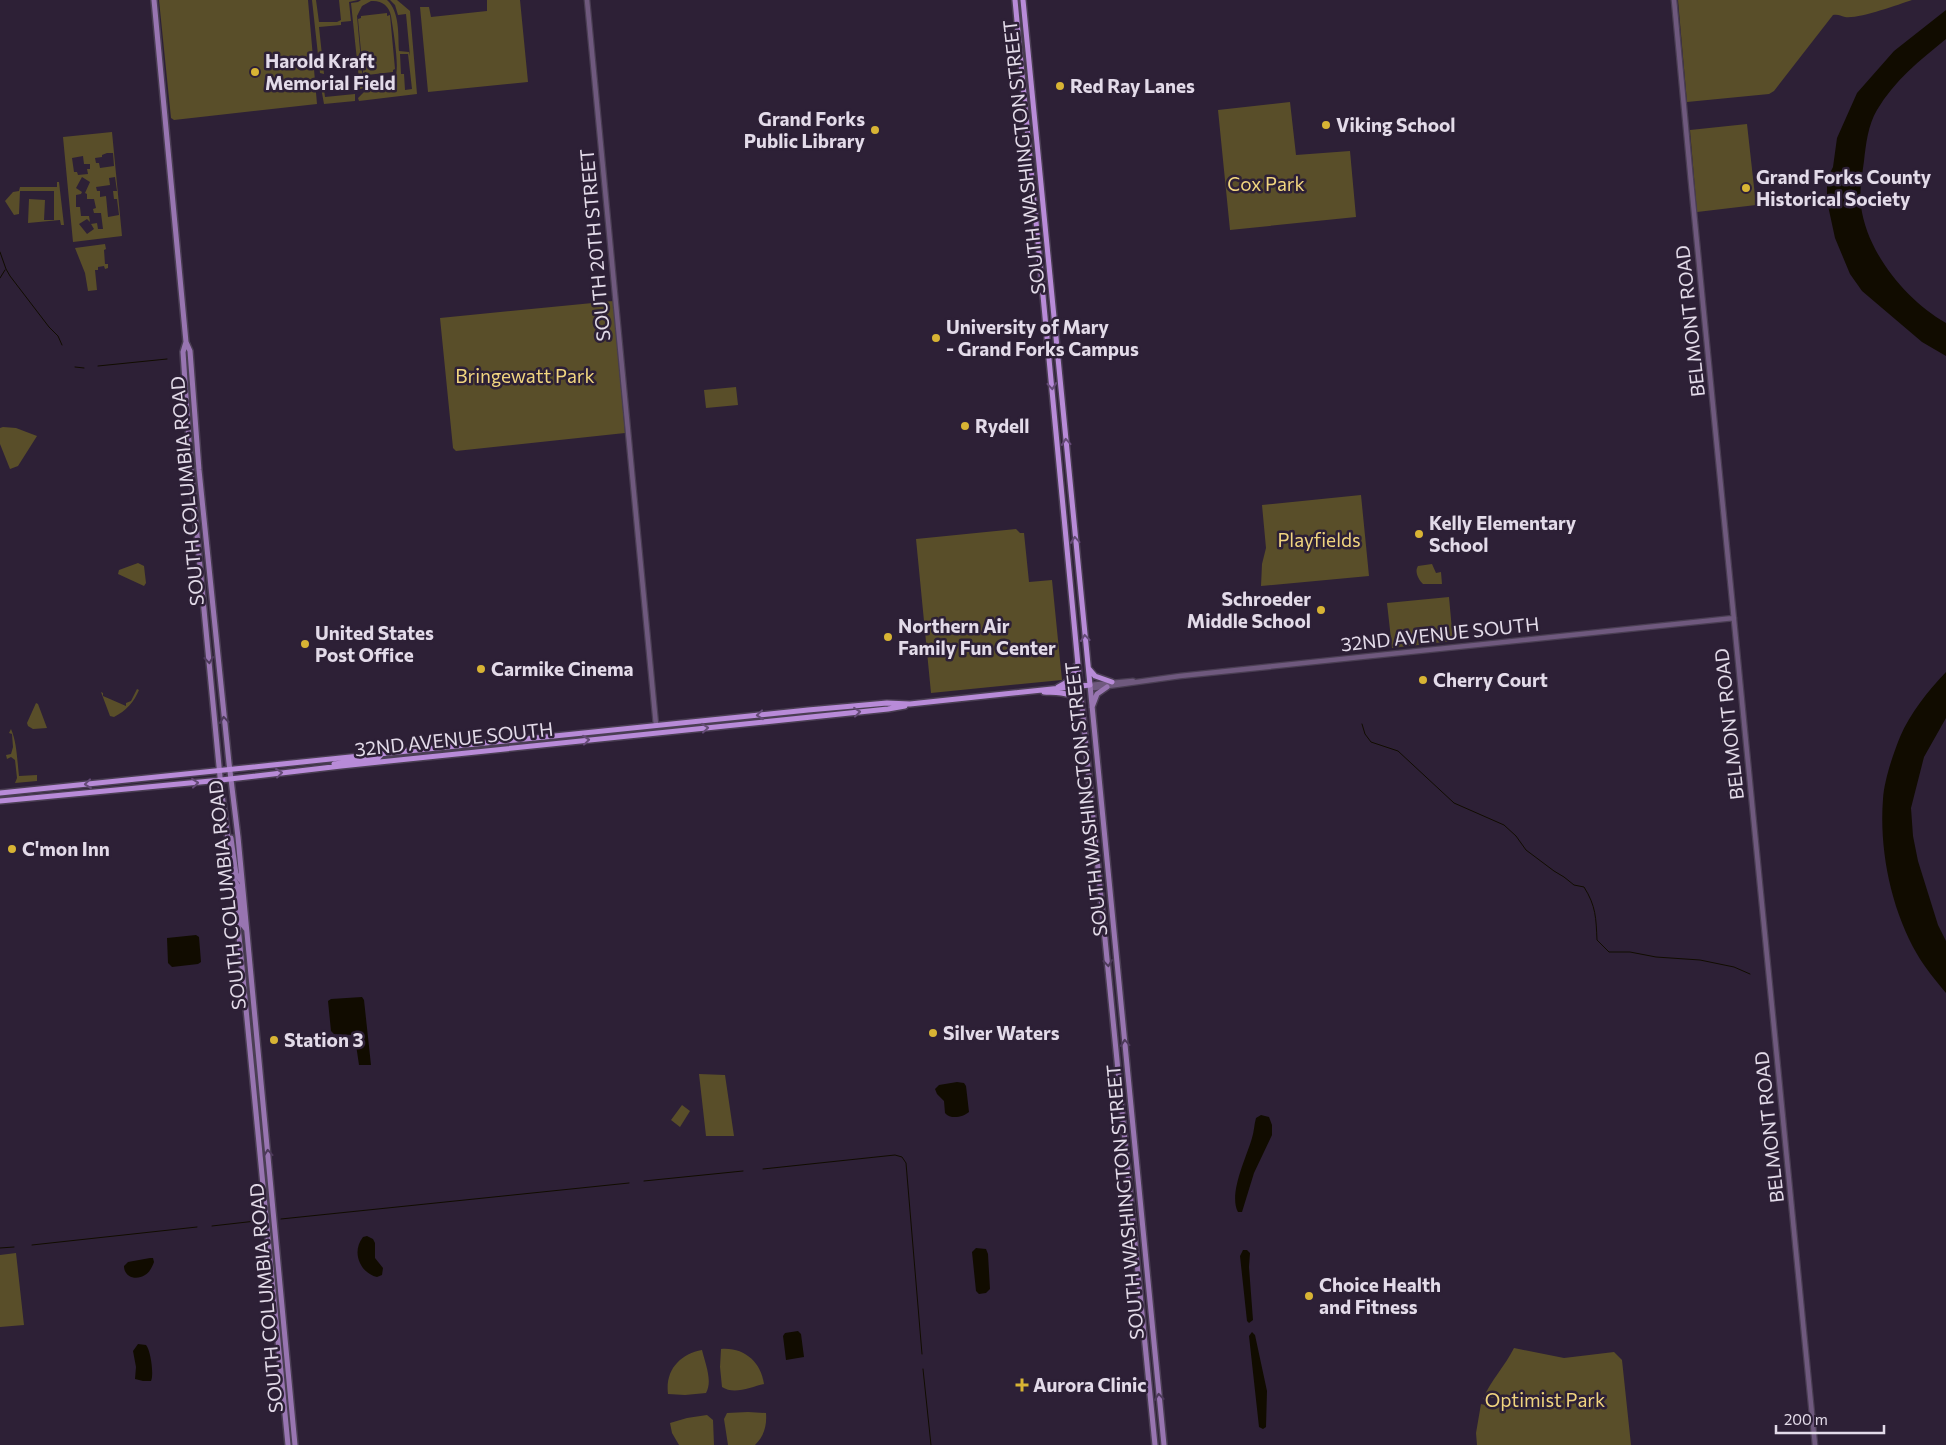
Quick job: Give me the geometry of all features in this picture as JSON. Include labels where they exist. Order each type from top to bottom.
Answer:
[{"type":"main road","name":"SOUTH COLUMBIA ROAD","points":[[154,0],[186,342],[190,350],[199,470],[247,932],[295,1445]]},
{"type":"main road","name":"SOUTH WASHINGTON STREET","points":[[1015,0],[1081,707],[1155,1445]]},
{"type":"main road","name":"SOUTH WASHINGTON STREET","points":[[1024,0],[1164,1445]]},
{"type":"main road","name":"SOUTH COLUMBIA ROAD","points":[[186,342],[183,352],[191,471],[204,612],[233,878],[288,1445]]},
{"type":"main road","points":[[191,471],[199,470]]},
{"type":"main road","points":[[1069,572],[1078,571]]},
{"type":"main road","points":[[204,612],[213,611]]},
{"type":"main road","points":[[1048,689],[1061,686],[1069,681],[1074,673],[1077,658]]},
{"type":"main road","points":[[1089,668],[1095,676],[1112,682]]},
{"type":"main road","name":"32ND AVENUE SOUTH","points":[[0,801],[221,780],[888,709],[910,704],[1090,685]]},
{"type":"main road","points":[[1092,707],[1097,694],[1107,687]]},
{"type":"main road","points":[[1028,691],[1070,694],[1078,699],[1081,707]]},
{"type":"main road","name":"32ND AVENUE SOUTH","points":[[0,793],[808,710],[887,703],[910,704]]},
{"type":"main road","points":[[808,710],[809,717]]},
{"type":"main road","points":[[656,725],[656,733]]},
{"type":"main road","points":[[519,740],[520,747]]},
{"type":"main road","points":[[439,748],[440,756]]},
{"type":"main road","points":[[302,771],[341,762],[378,758],[383,753]]},
{"type":"main road","points":[[228,830],[234,848],[236,874],[242,882]]},
{"type":"main road","points":[[233,878],[238,886],[242,924],[247,932]]},
{"type":"street","name":"SOUTH 20TH STREET","points":[[587,0],[656,725]]},
{"type":"street","name":"BELMONT ROAD","points":[[1674,0],[1815,1445]]},
{"type":"street","name":"32ND AVENUE SOUTH","points":[[1090,685],[1734,618]]},
{"type":"street","name":"32ND AVENUE SOUTH","points":[[1090,685],[1094,688],[1107,687],[1149,680]]},
{"type":"green space","points":[[159,0],[308,0],[317,104],[174,120],[171,118]]},
{"type":"green space","points":[[312,0],[316,0],[319,22],[337,22],[341,20],[339,0],[358,0],[349,2],[351,21],[341,22],[341,25],[319,27],[324,74],[320,73]]},
{"type":"green space","points":[[361,0],[387,0],[396,17],[399,51],[409,52],[410,56],[406,14],[398,15],[395,5],[390,0],[397,0],[410,11],[417,94],[359,101],[358,98],[365,91],[364,88],[360,89],[351,3]],"holes":[[[371,1],[378,1],[384,4],[391,16],[397,69],[394,81],[385,87],[379,87],[369,82],[362,72],[357,16],[362,6]],[[400,54],[408,54],[412,89],[405,90],[404,74],[401,74]]]},
{"type":"green space","points":[[487,0],[520,0],[528,82],[428,92],[420,7],[429,7],[431,17],[487,11]]},
{"type":"green space","points":[[1678,0],[1912,0],[1859,16],[1845,17],[1833,15],[1774,91],[1769,94],[1687,102]]},
{"type":"green space","points":[[387,13],[387,16],[390,15],[395,69],[393,72],[367,75],[366,72],[363,73],[358,19],[361,16]]},
{"type":"green space","points":[[320,82],[323,82],[325,97],[355,94],[355,101],[324,104]]},
{"type":"green space","name":"Cox Park","points":[[1290,102],[1296,155],[1350,151],[1356,217],[1230,230],[1218,110]]},
{"type":"green space","points":[[1747,124],[1756,205],[1697,212],[1690,130]]},
{"type":"green space","points":[[112,132],[122,236],[73,242],[63,137]],"holes":[[[113,153],[114,166],[100,168],[95,158],[102,157],[102,155]],[[83,156],[84,164],[90,164],[90,169],[87,169],[88,174],[78,175],[77,172],[74,172],[72,158]],[[82,177],[90,182],[85,193],[87,194],[87,199],[94,199],[96,208],[93,209],[94,213],[101,213],[103,229],[98,229],[97,223],[91,224],[94,229],[87,234],[79,224],[87,219],[90,222],[89,216],[81,216],[80,207],[76,207],[76,195],[82,192],[76,188]],[[115,177],[117,191],[113,191],[114,199],[117,199],[119,215],[108,217],[106,196],[100,197],[100,191],[97,191],[96,187],[110,185],[109,178]]]},
{"type":"green space","points":[[57,182],[59,182],[64,225],[61,225],[60,220],[28,223],[29,199],[45,200],[44,220],[54,220],[54,191],[20,191],[19,214],[14,215],[5,201],[13,192],[19,191],[20,187],[57,187]]},
{"type":"green space","points":[[105,244],[105,264],[108,264],[108,268],[105,269],[104,266],[98,267],[98,270],[95,270],[97,290],[88,291],[85,273],[75,248]]},
{"type":"green space","name":"Bringewatt Park","points":[[613,301],[625,433],[456,451],[453,448],[440,318]]},
{"type":"green space","points":[[736,387],[738,405],[706,408],[704,390]]},
{"type":"green space","points":[[0,428],[16,428],[37,436],[18,466],[10,469],[0,444]]},
{"type":"green space","name":"Playfields","points":[[1361,495],[1369,576],[1261,586],[1262,564],[1266,548],[1262,505]]},
{"type":"green space","points":[[1016,529],[1020,533],[1024,533],[1029,582],[1052,580],[1062,680],[931,693],[916,539]]},
{"type":"green space","points":[[138,563],[144,566],[146,583],[144,586],[118,574],[119,570]]},
{"type":"green space","points":[[1432,564],[1436,573],[1441,572],[1442,584],[1423,584],[1419,578],[1417,573],[1418,566]]},
{"type":"green space","points":[[1449,597],[1453,641],[1392,648],[1387,603]]},
{"type":"green space","points":[[137,689],[139,690],[129,706],[114,717],[110,716],[101,692],[103,696],[126,706],[126,703],[131,701]]},
{"type":"green space","points":[[36,703],[47,728],[33,729],[28,726],[27,723]]},
{"type":"green space","points":[[11,729],[16,746],[19,776],[37,775],[37,781],[15,783],[17,778],[15,760],[11,757],[7,759],[6,755],[11,754],[13,747],[12,734],[9,733]]},
{"type":"green space","points":[[699,1074],[725,1075],[734,1136],[706,1136]]},
{"type":"green space","points":[[682,1105],[690,1111],[680,1127],[671,1120]]},
{"type":"green space","points":[[16,1253],[24,1325],[0,1327],[0,1255]]},
{"type":"green space","name":"Optimist Park","points":[[1514,1348],[1564,1358],[1614,1352],[1622,1360],[1631,1445],[1477,1445],[1476,1433],[1481,1404],[1491,1408],[1501,1407],[1500,1397],[1490,1398],[1489,1401],[1483,1399]]},
{"type":"green space","points":[[721,1349],[744,1353],[759,1369],[764,1384],[737,1390],[722,1387]]},
{"type":"green space","points":[[702,1350],[709,1378],[706,1393],[668,1394],[669,1378],[676,1364],[687,1355]]},
{"type":"green space","points":[[727,1413],[766,1413],[766,1422],[761,1438],[755,1445],[728,1445],[724,1419]]},
{"type":"green space","points":[[707,1415],[713,1420],[714,1445],[679,1445],[672,1433],[670,1423]]},
{"type":"shaded area","points":[[1946,10],[1946,39],[1899,80],[1874,116],[1869,128],[1860,195],[1865,224],[1880,258],[1891,274],[1917,302],[1946,323],[1946,356],[1922,342],[1862,291],[1850,274],[1835,238],[1827,201],[1827,179],[1833,167],[1837,138],[1857,93],[1894,51]]},
{"type":"shaded area","points":[[1946,672],[1946,718],[1924,757],[1911,808],[1913,836],[1918,861],[1938,925],[1946,941],[1946,993],[1920,959],[1900,918],[1885,859],[1882,818],[1885,784],[1900,737],[1920,703]]},
{"type":"shaded area","points":[[196,935],[199,937],[201,962],[172,967],[168,963],[167,938]]},
{"type":"shaded area","points":[[362,997],[364,1000],[371,1065],[359,1065],[353,1035],[334,1034],[331,1031],[328,1001],[331,999]]},
{"type":"shaded area","points":[[957,1082],[964,1083],[966,1086],[969,1112],[954,1117],[945,1113],[944,1101],[935,1089],[939,1085]]},
{"type":"shaded area","points":[[1261,1115],[1269,1117],[1272,1125],[1272,1135],[1254,1173],[1242,1212],[1238,1212],[1235,1195],[1239,1175],[1253,1136],[1256,1118]]},
{"type":"shaded area","points":[[367,1236],[373,1239],[375,1243],[375,1258],[383,1268],[382,1275],[377,1277],[366,1271],[359,1261],[359,1243],[363,1237]]},
{"type":"shaded area","points":[[976,1248],[986,1249],[988,1254],[990,1289],[986,1293],[979,1294],[976,1291],[972,1252]]},
{"type":"shaded area","points":[[1243,1250],[1247,1250],[1250,1253],[1249,1267],[1253,1320],[1249,1323],[1247,1321],[1240,1256]]},
{"type":"shaded area","points":[[153,1258],[154,1262],[150,1271],[142,1277],[134,1278],[126,1273],[124,1266],[128,1262]]},
{"type":"shaded area","points":[[798,1331],[801,1334],[804,1357],[786,1360],[783,1336],[785,1333]]},
{"type":"shaded area","points":[[1252,1332],[1255,1335],[1267,1391],[1266,1427],[1263,1429],[1259,1427],[1249,1336]]},
{"type":"shaded area","points":[[138,1344],[146,1345],[151,1357],[151,1381],[135,1379],[136,1367],[133,1351]]},
{"type":"waterway","points":[[0,252],[10,276],[58,336],[62,345]]},
{"type":"waterway","points":[[0,278],[5,270]]},
{"type":"waterway","points":[[98,366],[167,359]]},
{"type":"waterway","points":[[75,367],[84,368]]},
{"type":"waterway","points":[[1362,724],[1365,734],[1371,742],[1398,751],[1454,803],[1504,825],[1516,836],[1526,850],[1574,885],[1584,887],[1595,912],[1597,940],[1609,952],[1630,952],[1656,957],[1700,960],[1734,967],[1750,974]]},
{"type":"waterway","points":[[763,1169],[895,1155],[902,1157],[906,1163],[922,1354]]},
{"type":"waterway","points":[[644,1181],[743,1171]]},
{"type":"waterway","points":[[281,1219],[629,1183]]},
{"type":"waterway","points":[[212,1226],[256,1221]]},
{"type":"waterway","points":[[32,1245],[197,1227]]},
{"type":"waterway","points":[[0,1248],[14,1247]]},
{"type":"waterway","points":[[923,1369],[931,1445]]},
{"type":"place","name":"Harold Kraft Memorial Field","points":[[255,72]]},
{"type":"place","name":"Red Ray Lanes","points":[[1060,86]]},
{"type":"place","name":"Viking School","points":[[1326,125]]},
{"type":"place","name":"Grand Forks Public Library","points":[[875,130]]},
{"type":"place","name":"Grand Forks County Historical Society","points":[[1746,188]]},
{"type":"place","name":"University of Mary - Grand Forks Campus","points":[[936,338]]},
{"type":"place","name":"Rydell","points":[[965,426]]},
{"type":"place","name":"Kelly Elementary School","points":[[1419,534]]},
{"type":"place","name":"Schroeder Middle School","points":[[1321,610]]},
{"type":"place","name":"Northern Air Family Fun Center","points":[[888,637]]},
{"type":"place","name":"United States Post Office","points":[[305,644]]},
{"type":"place","name":"Carmike Cinema","points":[[481,669]]},
{"type":"place","name":"Cherry Court","points":[[1423,680]]},
{"type":"place","name":"C'mon Inn","points":[[12,849]]},
{"type":"place","name":"Silver Waters","points":[[933,1033]]},
{"type":"place","name":"Station 3","points":[[274,1040]]},
{"type":"place","name":"Choice Health and Fitness","points":[[1309,1296]]},
{"type":"place","name":"Aurora Clinic","points":[[1022,1385]]}]
